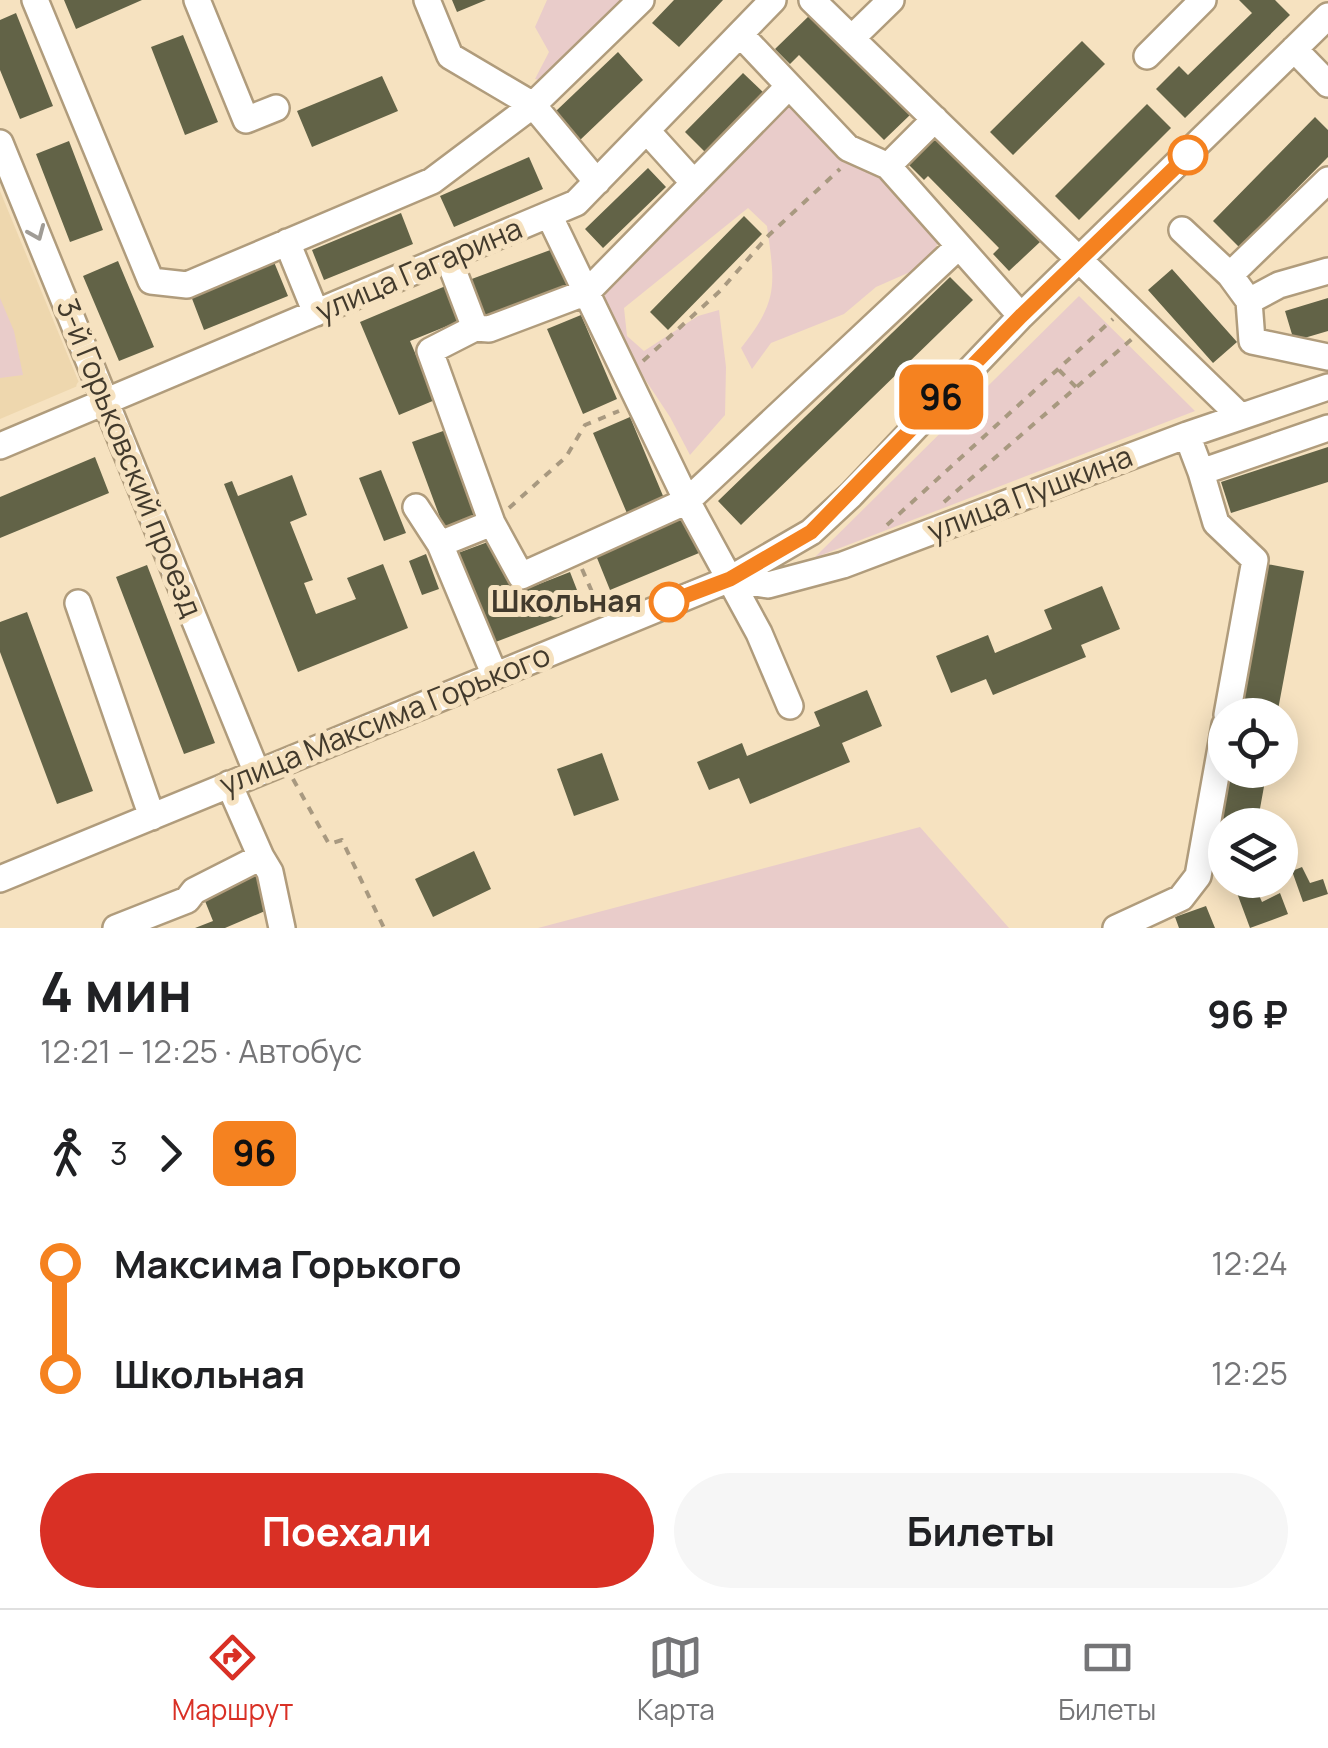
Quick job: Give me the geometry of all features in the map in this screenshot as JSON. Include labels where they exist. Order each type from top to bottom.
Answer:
[{"type":"street","points":[[35,0],[151,281],[187,285],[432,180],[533,105],[641,0]]},
{"type":"street","points":[[197,0],[246,120],[276,108]]},
{"type":"street","points":[[427,0],[450,56],[533,105],[597,182]]},
{"type":"street","name":"улица Гагарина","points":[[0,446],[576,203],[773,0]]},
{"type":"street","points":[[812,0],[1240,416]]},
{"type":"street","points":[[852,38],[891,0]]},
{"type":"street","points":[[1148,56],[1203,0]]},
{"type":"street","name":"улица Максима Горького","points":[[0,879],[730,579],[811,532],[1021,316],[1328,16]]},
{"type":"street","points":[[740,34],[856,152],[888,166],[1021,316]]},
{"type":"street","points":[[1294,49],[1328,84]]},
{"type":"street","points":[[789,86],[587,292],[490,329],[475,328],[430,351],[492,523],[521,576],[687,501],[959,246]]},
{"type":"street","points":[[888,166],[935,118]]},
{"type":"street","points":[[647,130],[694,183]]},
{"type":"street","name":"3-й Горьковский проезд","points":[[0,144],[257,773]]},
{"type":"street","points":[[1230,275],[1328,180]]},
{"type":"street","points":[[549,215],[790,706]]},
{"type":"street","points":[[1182,230],[1230,275],[1250,301],[1252,341],[1328,356]]},
{"type":"street","points":[[287,242],[316,313]]},
{"type":"street","points":[[448,258],[475,328]]},
{"type":"street","points":[[1250,301],[1279,286],[1328,270]]},
{"type":"street","name":"улица Пушкина","points":[[730,579],[768,585],[843,565],[1187,435],[1328,387]]},
{"type":"street","points":[[1201,472],[1328,428]]},
{"type":"street","points":[[1187,435],[1216,523],[1254,560],[1230,698]]},
{"type":"street","points":[[416,507],[440,544],[495,676]]},
{"type":"street","points":[[440,544],[492,523]]},
{"type":"street","points":[[78,603],[152,817]]},
{"type":"street","points":[[229,784],[270,872],[282,928]]},
{"type":"street","points":[[1116,928],[1181,898],[1198,876],[1214,788]]},
{"type":"street","points":[[116,928],[187,900],[194,891],[260,857]]},
{"type":"path","points":[[628,374],[720,291],[769,235],[856,152]]},
{"type":"path","points":[[886,526],[1128,306]]},
{"type":"path","points":[[944,502],[1148,325]]},
{"type":"path","points":[[1058,368],[1077,388]]},
{"type":"path","points":[[492,523],[566,456],[585,425],[642,401]]},
{"type":"path","points":[[574,551],[600,610]]},
{"type":"path","points":[[286,773],[301,787],[329,844],[342,840],[384,928]]},
{"type":"shaded area","points":[[547,0],[634,0],[547,82],[535,79],[549,52],[535,27]]},
{"type":"shaded area","points":[[788,97],[877,175],[940,239],[926,265],[876,287],[844,314],[771,343],[752,369],[741,348],[768,304],[772,263],[767,226],[748,208],[624,308],[627,336],[644,351],[698,316],[719,310],[726,367],[725,415],[690,455],[670,417],[611,328],[602,283]]},
{"type":"shaded area","points":[[0,191],[80,385],[0,419]]},
{"type":"shaded area","points":[[1079,296],[1195,411],[814,558]]},
{"type":"shaded area","points":[[0,298],[14,331],[23,375],[0,378]]},
{"type":"shaded area","points":[[920,827],[1009,928],[538,928]]},
{"type":"building","points":[[64,0],[142,0],[76,29]]},
{"type":"building","points":[[452,0],[486,0],[457,12]]},
{"type":"building","points":[[674,0],[723,0],[679,47],[652,23]]},
{"type":"building","points":[[1239,0],[1275,0],[1290,15],[1185,118],[1156,89],[1179,66],[1188,75],[1252,13]]},
{"type":"building","points":[[16,13],[53,106],[20,119],[0,70],[0,20]]},
{"type":"building","points":[[812,13],[911,114],[884,140],[799,55],[790,64],[775,49]]},
{"type":"building","points":[[183,35],[218,122],[185,135],[151,47]]},
{"type":"building","points":[[1082,41],[1105,64],[1013,155],[990,132]]},
{"type":"building","points":[[618,52],[643,80],[579,141],[556,111]]},
{"type":"building","points":[[743,73],[765,94],[706,153],[685,132]]},
{"type":"building","points":[[382,76],[398,111],[312,147],[297,111]]},
{"type":"building","points":[[1147,104],[1171,128],[1079,220],[1055,196]]},
{"type":"building","points":[[1315,117],[1328,130],[1328,157],[1239,247],[1213,221]]},
{"type":"building","points":[[936,135],[1040,242],[1009,271],[993,254],[999,248],[928,176],[924,180],[907,163]]},
{"type":"building","points":[[69,141],[103,230],[70,242],[36,154]]},
{"type":"building","points":[[529,157],[543,189],[454,227],[440,196]]},
{"type":"building","points":[[648,168],[666,187],[603,248],[585,229]]},
{"type":"building","points":[[401,213],[413,244],[324,280],[312,250]]},
{"type":"building","points":[[744,216],[762,234],[668,330],[650,312]]},
{"type":"building","points":[[553,249],[568,289],[484,321],[469,280]]},
{"type":"building","points":[[118,261],[154,347],[119,361],[83,276]]},
{"type":"building","points":[[274,262],[288,296],[204,330],[191,296]]},
{"type":"building","points":[[1172,269],[1237,342],[1213,363],[1148,290]]},
{"type":"building","points":[[950,277],[973,300],[741,525],[718,501]]},
{"type":"building","points":[[448,285],[462,320],[410,341],[435,400],[399,415],[360,322]]},
{"type":"building","points":[[1328,298],[1328,331],[1294,341],[1285,311]]},
{"type":"building","points":[[581,315],[617,399],[583,414],[547,329]]},
{"type":"building","points":[[630,417],[666,503],[629,518],[593,433]]},
{"type":"building","points":[[446,430],[478,518],[445,531],[412,442]]},
{"type":"building","points":[[1328,447],[1328,482],[1231,513],[1221,482]]},
{"type":"building","points":[[95,457],[109,493],[0,538],[0,497]]},
{"type":"building","points":[[381,470],[406,533],[384,541],[359,478]]},
{"type":"building","points":[[292,475],[307,515],[290,522],[313,580],[304,583],[316,614],[356,599],[347,578],[383,564],[408,628],[298,672],[224,484],[232,481],[238,496]]},
{"type":"building","points":[[682,512],[699,553],[610,590],[593,548]]},
{"type":"building","points":[[496,539],[516,593],[570,572],[584,608],[493,643],[458,553]]},
{"type":"building","points":[[426,554],[439,589],[422,595],[409,561]]},
{"type":"building","points":[[1267,564],[1304,571],[1280,698],[1242,698]]},
{"type":"building","points":[[147,565],[215,743],[184,754],[116,577]]},
{"type":"building","points":[[1102,586],[1120,629],[1081,645],[1086,657],[993,695],[986,679],[951,693],[936,656],[988,635],[995,653],[1052,629],[1044,610]]},
{"type":"building","points":[[27,612],[93,791],[57,804],[0,652],[0,622]]},
{"type":"building","points":[[867,690],[882,726],[842,743],[850,762],[750,804],[739,778],[709,790],[697,762],[742,743],[747,756],[820,726],[814,712]]},
{"type":"building","points":[[602,753],[619,800],[574,816],[557,769]]},
{"type":"building","points":[[1226,788],[1264,788],[1260,808],[1222,808]]},
{"type":"building","points":[[474,851],[491,889],[433,917],[415,879]]},
{"type":"building","points":[[1302,867],[1310,883],[1323,879],[1328,894],[1303,902],[1298,869]]},
{"type":"building","points":[[260,874],[272,908],[225,928],[195,928],[213,921],[203,896]]},
{"type":"building","points":[[1239,898],[1260,898],[1262,902],[1282,898],[1288,914],[1250,928]]},
{"type":"building","points":[[1206,906],[1215,928],[1179,928],[1175,917]]},
{"type":"bus line","name":"96","points":[[669,602],[730,579],[811,532],[1021,316],[1188,155]]},
{"type":"place","name":"Школьная","points":[[669,602]]}]
